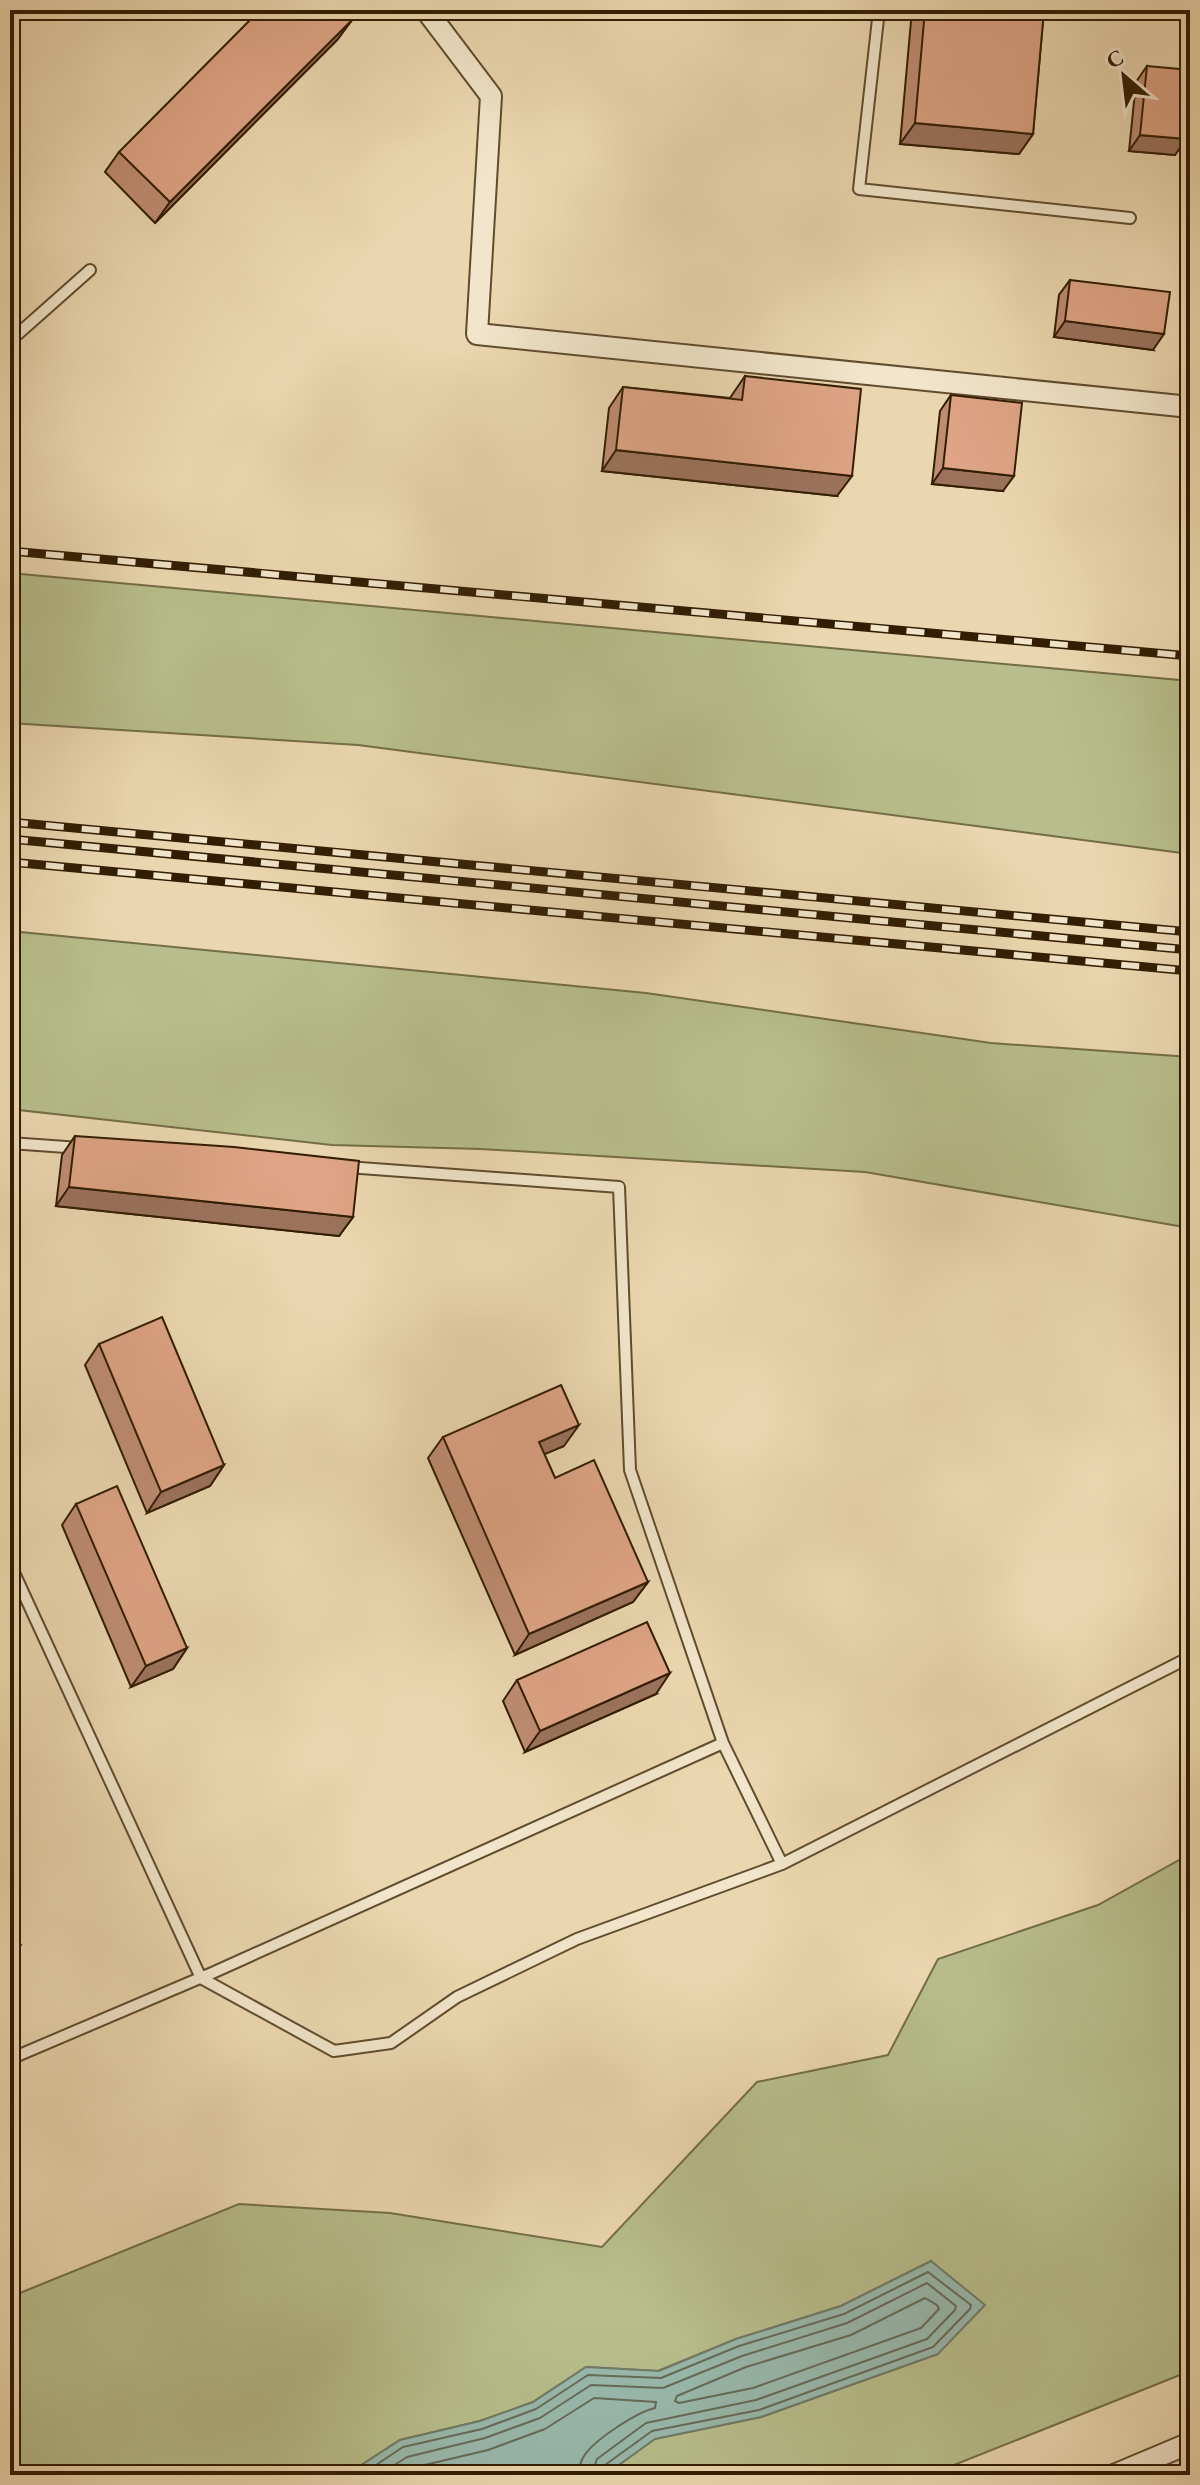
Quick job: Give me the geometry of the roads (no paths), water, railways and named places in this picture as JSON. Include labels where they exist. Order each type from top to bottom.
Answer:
[{"type":"street","points":[[426,10],[491,96],[477,334],[1190,407]]},
{"type":"street","points":[[1114,2475],[1190,2443]]},
{"type":"lane","points":[[879,10],[859,189],[1130,218]]},
{"type":"lane","points":[[10,341],[90,270]]},
{"type":"lane","points":[[10,1143],[88,1149]]},
{"type":"lane","points":[[340,1167],[619,1187],[630,1470],[723,1743],[782,1864]]},
{"type":"lane","points":[[10,1564],[201,1978],[334,2051],[391,2043],[457,1997],[577,1939],[782,1864],[1190,1657]]},
{"type":"lane","points":[[201,1978],[723,1743]]},
{"type":"lane","points":[[10,2059],[219,1970]]},
{"type":"water","points":[[931,2261],[985,2305],[938,2354],[761,2417],[655,2439],[605,2475],[346,2475],[400,2440],[480,2421],[533,2402],[586,2367],[659,2371],[736,2339],[841,2306]]},
{"type":"railway","points":[[10,551],[1190,656]]},
{"type":"railway","points":[[10,822],[1190,932]]},
{"type":"railway","points":[[10,839],[1190,950]]},
{"type":"railway","points":[[10,862],[1190,971]]}]
